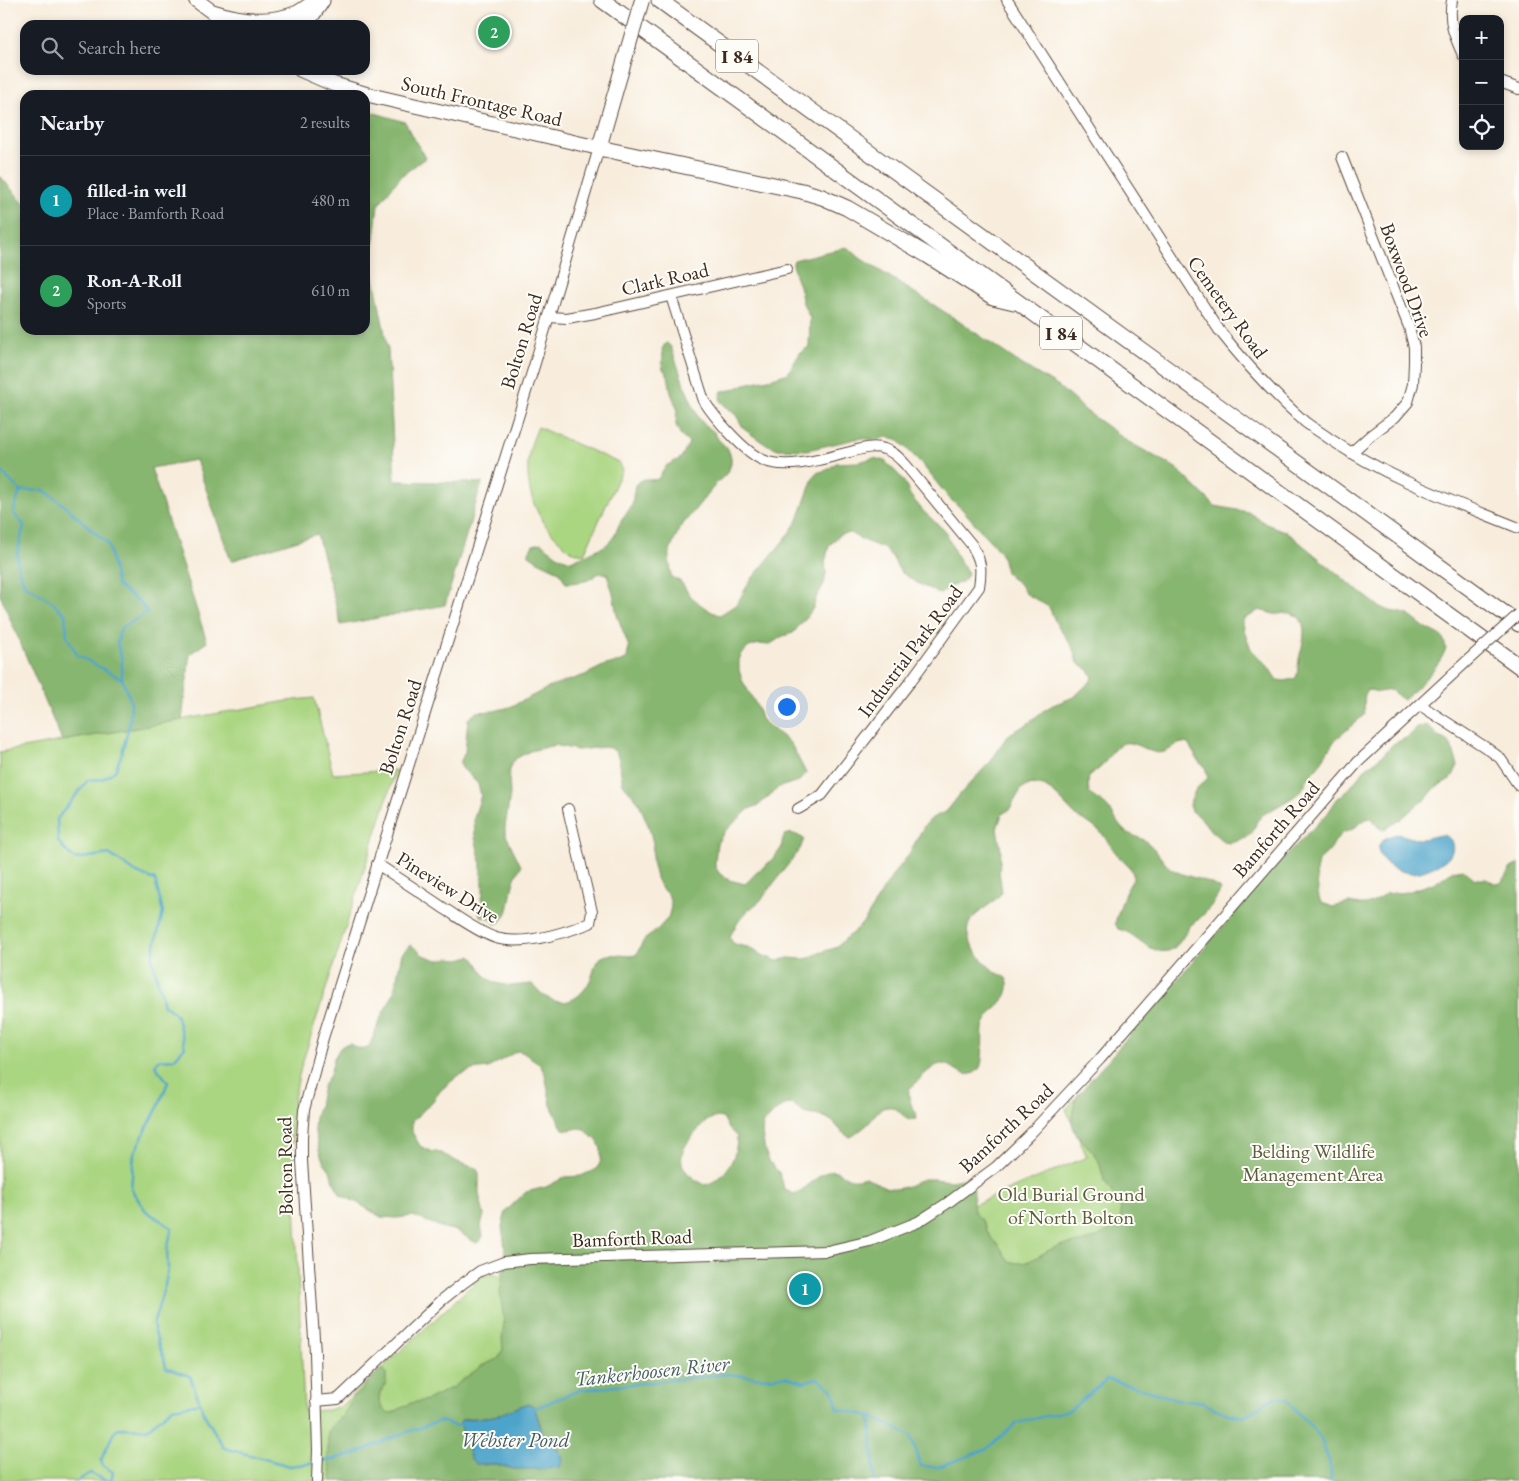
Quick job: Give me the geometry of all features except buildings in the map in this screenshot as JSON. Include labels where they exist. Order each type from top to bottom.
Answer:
[{"type":"highway","points":[[213,12],[244,19],[274,19],[299,12],[318,0]]},
{"type":"highway","points":[[308,20],[322,0]]},
{"type":"highway","name":"I 84","points":[[602,0],[1519,666]]},
{"type":"highway","name":"I 84","points":[[659,0],[1519,624]]},
{"type":"highway","points":[[599,148],[822,197],[847,208],[896,236],[992,297],[1021,304]]},
{"type":"main road","points":[[196,0],[223,20]]},
{"type":"main road","name":"Bolton Road","points":[[599,148],[642,0]]},
{"type":"main road","name":"South Frontage Road","points":[[312,75],[353,90]]},
{"type":"main road","name":"South Frontage Road","points":[[370,95],[599,148]]},
{"type":"street","name":"Cemetery Road","points":[[1006,0],[1220,330],[1266,385],[1306,423],[1351,454],[1398,477],[1519,528]]},
{"type":"street","points":[[1452,0],[1450,15],[1452,30],[1459,46]]},
{"type":"street","points":[[1504,83],[1519,88]]},
{"type":"street","name":"Bolton Road","points":[[317,1478],[316,1401],[302,1161],[304,1110],[323,1038],[445,653],[599,148]]},
{"type":"street","name":"Boxwood Drive","points":[[1342,157],[1409,327],[1414,347],[1412,384],[1408,402],[1394,417],[1351,454]]},
{"type":"street","name":"Clark Road","points":[[549,317],[567,318],[586,315],[787,268]]},
{"type":"street","name":"Industrial Park Road","points":[[671,296],[704,401],[713,416],[750,451],[763,460],[779,464],[794,464],[868,447],[884,448],[895,454],[905,464],[979,556],[982,571],[979,587],[910,682],[822,794],[798,809]]},
{"type":"street","name":"Bamforth Road","points":[[316,1401],[338,1399],[442,1300],[480,1271],[504,1262],[530,1258],[827,1251],[870,1241],[918,1222],[952,1200],[996,1167],[1029,1135],[1100,1059],[1358,762],[1519,614]]},
{"type":"street","points":[[1420,704],[1488,748],[1500,758],[1519,786]]},
{"type":"street","name":"Pineview Drive","points":[[377,864],[468,924],[496,938],[513,940],[532,939],[578,928],[590,923],[592,912],[568,808]]},
{"type":"green space","points":[[370,112],[405,122],[425,158],[401,176],[378,205],[371,263],[388,350],[395,481],[482,483],[445,605],[341,625],[317,534],[231,561],[196,460],[151,468],[207,642],[190,654],[182,720],[62,741],[0,595],[0,176],[20,199],[20,335],[370,335]]},
{"type":"green space","points":[[845,247],[850,249],[860,258],[1059,387],[1086,411],[1127,441],[1176,468],[1215,506],[1248,512],[1266,524],[1287,532],[1380,607],[1407,614],[1424,627],[1439,635],[1443,638],[1446,648],[1434,668],[1404,699],[1391,690],[1366,691],[1364,715],[1335,740],[1301,791],[1264,814],[1257,821],[1250,835],[1235,842],[1224,842],[1192,811],[1190,806],[1191,800],[1196,789],[1208,778],[1205,767],[1200,763],[1188,744],[1181,743],[1167,751],[1158,753],[1125,743],[1116,747],[1102,766],[1089,776],[1090,794],[1105,804],[1125,831],[1148,843],[1171,869],[1210,883],[1221,890],[1214,902],[1190,926],[1178,944],[1165,952],[1153,949],[1129,933],[1118,929],[1115,923],[1124,895],[1133,879],[1133,874],[1101,832],[1077,817],[1053,792],[1044,786],[1032,784],[1022,788],[1009,810],[1002,814],[997,829],[1001,850],[999,872],[1002,892],[973,918],[968,927],[969,939],[980,957],[996,972],[1004,976],[1008,982],[1006,995],[985,1022],[983,1028],[981,1066],[974,1073],[964,1074],[950,1066],[937,1065],[909,1089],[910,1102],[917,1114],[916,1119],[906,1118],[894,1108],[884,1108],[851,1137],[843,1133],[827,1118],[804,1113],[791,1104],[782,1106],[763,1124],[762,1134],[769,1161],[780,1174],[784,1189],[793,1194],[803,1189],[819,1176],[832,1170],[851,1179],[866,1177],[885,1187],[897,1189],[923,1179],[951,1181],[967,1178],[971,1182],[974,1191],[973,1206],[975,1212],[1007,1259],[1016,1263],[1030,1260],[1058,1246],[1091,1239],[1112,1228],[1121,1217],[1121,1211],[1105,1181],[1098,1159],[1078,1136],[1073,1127],[1072,1115],[1077,1096],[1269,873],[1328,813],[1337,799],[1350,788],[1364,770],[1382,756],[1393,744],[1408,737],[1417,728],[1426,725],[1438,737],[1448,741],[1451,745],[1458,765],[1454,775],[1436,787],[1426,799],[1401,819],[1383,830],[1378,827],[1372,818],[1366,819],[1353,829],[1343,833],[1330,850],[1318,861],[1316,872],[1319,898],[1322,903],[1333,907],[1349,903],[1366,905],[1376,901],[1385,894],[1407,892],[1434,884],[1452,871],[1463,869],[1475,879],[1486,879],[1496,884],[1501,883],[1511,868],[1519,864],[1519,1481],[332,1481],[328,1458],[328,1431],[343,1415],[352,1398],[361,1392],[371,1378],[381,1370],[386,1372],[386,1383],[379,1399],[386,1412],[392,1413],[411,1403],[427,1400],[453,1387],[483,1365],[498,1359],[503,1349],[504,1322],[500,1291],[505,1248],[502,1227],[506,1211],[526,1192],[546,1187],[565,1177],[581,1176],[596,1169],[601,1160],[601,1149],[597,1140],[585,1129],[563,1129],[551,1105],[545,1074],[540,1065],[522,1052],[517,1051],[488,1068],[472,1070],[458,1076],[441,1090],[432,1102],[412,1121],[412,1132],[420,1146],[476,1168],[479,1173],[479,1194],[484,1215],[481,1226],[483,1236],[476,1243],[457,1231],[413,1216],[381,1217],[341,1195],[333,1181],[330,1170],[323,1161],[314,1128],[324,1084],[330,1075],[334,1058],[344,1045],[350,1044],[361,1049],[369,1047],[383,1013],[394,993],[402,953],[410,945],[423,955],[438,960],[460,959],[470,956],[475,959],[486,977],[496,983],[510,986],[532,984],[547,998],[557,1002],[564,1002],[577,997],[587,986],[598,960],[606,955],[636,955],[644,940],[668,918],[671,907],[669,896],[661,888],[656,878],[652,861],[653,843],[649,827],[638,801],[623,784],[618,756],[615,751],[604,747],[577,750],[555,745],[530,751],[515,759],[512,763],[509,774],[510,795],[505,833],[521,866],[514,880],[507,913],[504,918],[495,924],[489,918],[480,916],[483,882],[475,837],[474,818],[481,795],[478,784],[462,768],[460,763],[465,752],[468,719],[477,712],[494,711],[510,707],[552,686],[585,675],[605,665],[622,662],[627,658],[629,647],[617,615],[607,574],[599,573],[586,581],[566,583],[559,571],[538,561],[529,555],[529,552],[533,545],[541,543],[560,557],[571,561],[605,546],[613,538],[621,521],[631,507],[635,485],[644,479],[656,480],[666,466],[681,458],[689,443],[681,436],[676,425],[677,408],[671,393],[668,375],[663,369],[662,363],[662,349],[665,344],[667,343],[671,347],[698,417],[714,432],[728,449],[731,457],[728,472],[679,529],[669,554],[671,576],[681,582],[689,594],[700,604],[720,615],[738,602],[750,581],[785,539],[798,520],[816,473],[827,470],[836,463],[858,462],[874,458],[885,461],[900,476],[910,495],[924,512],[945,531],[956,555],[968,573],[963,581],[940,594],[915,582],[901,572],[885,549],[850,533],[840,534],[829,546],[825,562],[824,584],[809,614],[793,633],[783,636],[769,645],[759,644],[749,647],[741,655],[739,670],[742,680],[758,708],[761,719],[791,744],[806,773],[799,781],[779,787],[759,805],[749,809],[725,831],[717,843],[715,867],[720,874],[729,880],[745,884],[778,853],[785,835],[797,835],[804,839],[800,849],[760,901],[739,921],[730,937],[732,942],[748,947],[777,961],[788,958],[809,958],[835,948],[866,919],[894,873],[908,856],[924,826],[932,818],[947,811],[992,760],[1007,736],[1053,705],[1074,697],[1093,677],[1086,668],[1077,662],[1072,646],[1056,623],[1049,607],[1025,593],[1019,583],[1010,577],[1006,572],[999,551],[962,509],[949,498],[921,463],[897,439],[886,437],[876,440],[860,438],[807,450],[778,449],[762,442],[744,429],[736,415],[721,402],[722,391],[732,390],[745,384],[788,373],[800,353],[809,347],[810,318],[803,303],[793,263],[794,260]],"holes":[[[1259,610],[1274,614],[1291,613],[1299,617],[1302,622],[1304,634],[1296,678],[1285,681],[1277,680],[1267,665],[1251,649],[1244,630],[1243,619]],[[715,1118],[724,1119],[729,1129],[737,1137],[735,1153],[724,1173],[719,1178],[705,1185],[694,1179],[686,1170],[683,1165],[682,1153],[688,1142],[702,1126]],[[534,1407],[544,1436],[559,1450],[529,1468],[514,1469],[495,1464],[483,1465],[463,1419],[495,1416]]]},
{"type":"green space","points":[[538,427],[619,463],[622,470],[584,554],[569,550],[553,534],[539,516],[531,495],[528,461],[529,452]]},
{"type":"green space","name":"Belding Wildlife Management Area","points":[[314,698],[333,774],[396,770],[301,1067],[294,1098],[292,1131],[304,1411],[328,1410],[341,1406],[483,1275],[804,1267],[973,1205],[1087,1157],[1066,1109],[1093,1081],[1344,959],[1492,881],[1519,911],[1519,1481],[0,1481],[0,752],[287,701]],"holes":[[[982,1221],[992,1240],[999,1245],[991,1253]]]},
{"type":"water","points":[[1397,834],[1420,839],[1443,835],[1451,841],[1452,852],[1445,860],[1426,870],[1414,873],[1402,872],[1384,861],[1379,853],[1379,845],[1385,839]]},
{"type":"water","name":"Webster Pond","points":[[526,1404],[533,1406],[544,1436],[561,1454],[563,1458],[560,1467],[514,1469],[495,1464],[476,1464],[471,1460],[460,1423],[461,1420],[495,1416]]},
{"type":"waterway","name":"Tankerhoosen River","points":[[0,470],[20,491],[13,513],[24,525],[17,554],[19,571],[24,584],[51,601],[65,614],[67,636],[77,655],[122,679],[131,702],[130,722],[115,771],[102,779],[88,780],[57,819],[58,841],[75,859],[109,854],[137,873],[155,880],[163,912],[152,958],[164,1005],[176,1014],[185,1047],[174,1059],[158,1060],[155,1066],[168,1082],[158,1107],[134,1153],[131,1189],[146,1211],[172,1228],[167,1250],[168,1269],[165,1285],[153,1325],[159,1346],[166,1368],[190,1376],[204,1414],[224,1448],[290,1466],[315,1463]]},
{"type":"waterway","name":"Tankerhoosen River","points":[[20,491],[44,490],[108,544],[117,586],[140,602],[147,613],[121,628],[117,644],[122,659],[122,679]]},
{"type":"waterway","name":"Tankerhoosen River","points":[[533,1409],[580,1390],[727,1374],[763,1378],[785,1376],[804,1382],[817,1378],[833,1390],[838,1409],[870,1416],[911,1436],[921,1466],[938,1467],[987,1449],[1017,1423],[1070,1410],[1107,1379],[1180,1400],[1198,1401],[1228,1414],[1244,1417],[1269,1400],[1277,1397],[1286,1399],[1320,1437],[1329,1461],[1332,1481]]},
{"type":"waterway","points":[[77,1481],[90,1473],[111,1481],[113,1472],[103,1466],[101,1460],[113,1434],[118,1428],[147,1429],[173,1408],[200,1403]]},
{"type":"waterway","points":[[870,1416],[875,1481]]},
{"type":"waterway","name":"Tankerhoosen River","points":[[320,1462],[355,1454],[396,1436],[440,1421],[455,1426],[462,1425]]},
{"type":"place","name":"Ron-A-Roll","points":[[494,32]]},
{"type":"place","name":"filled-in well","points":[[805,1289]]},
{"type":"park label","name":"Old Burial Ground of North Bolton","points":[[1071,1206]]}]
